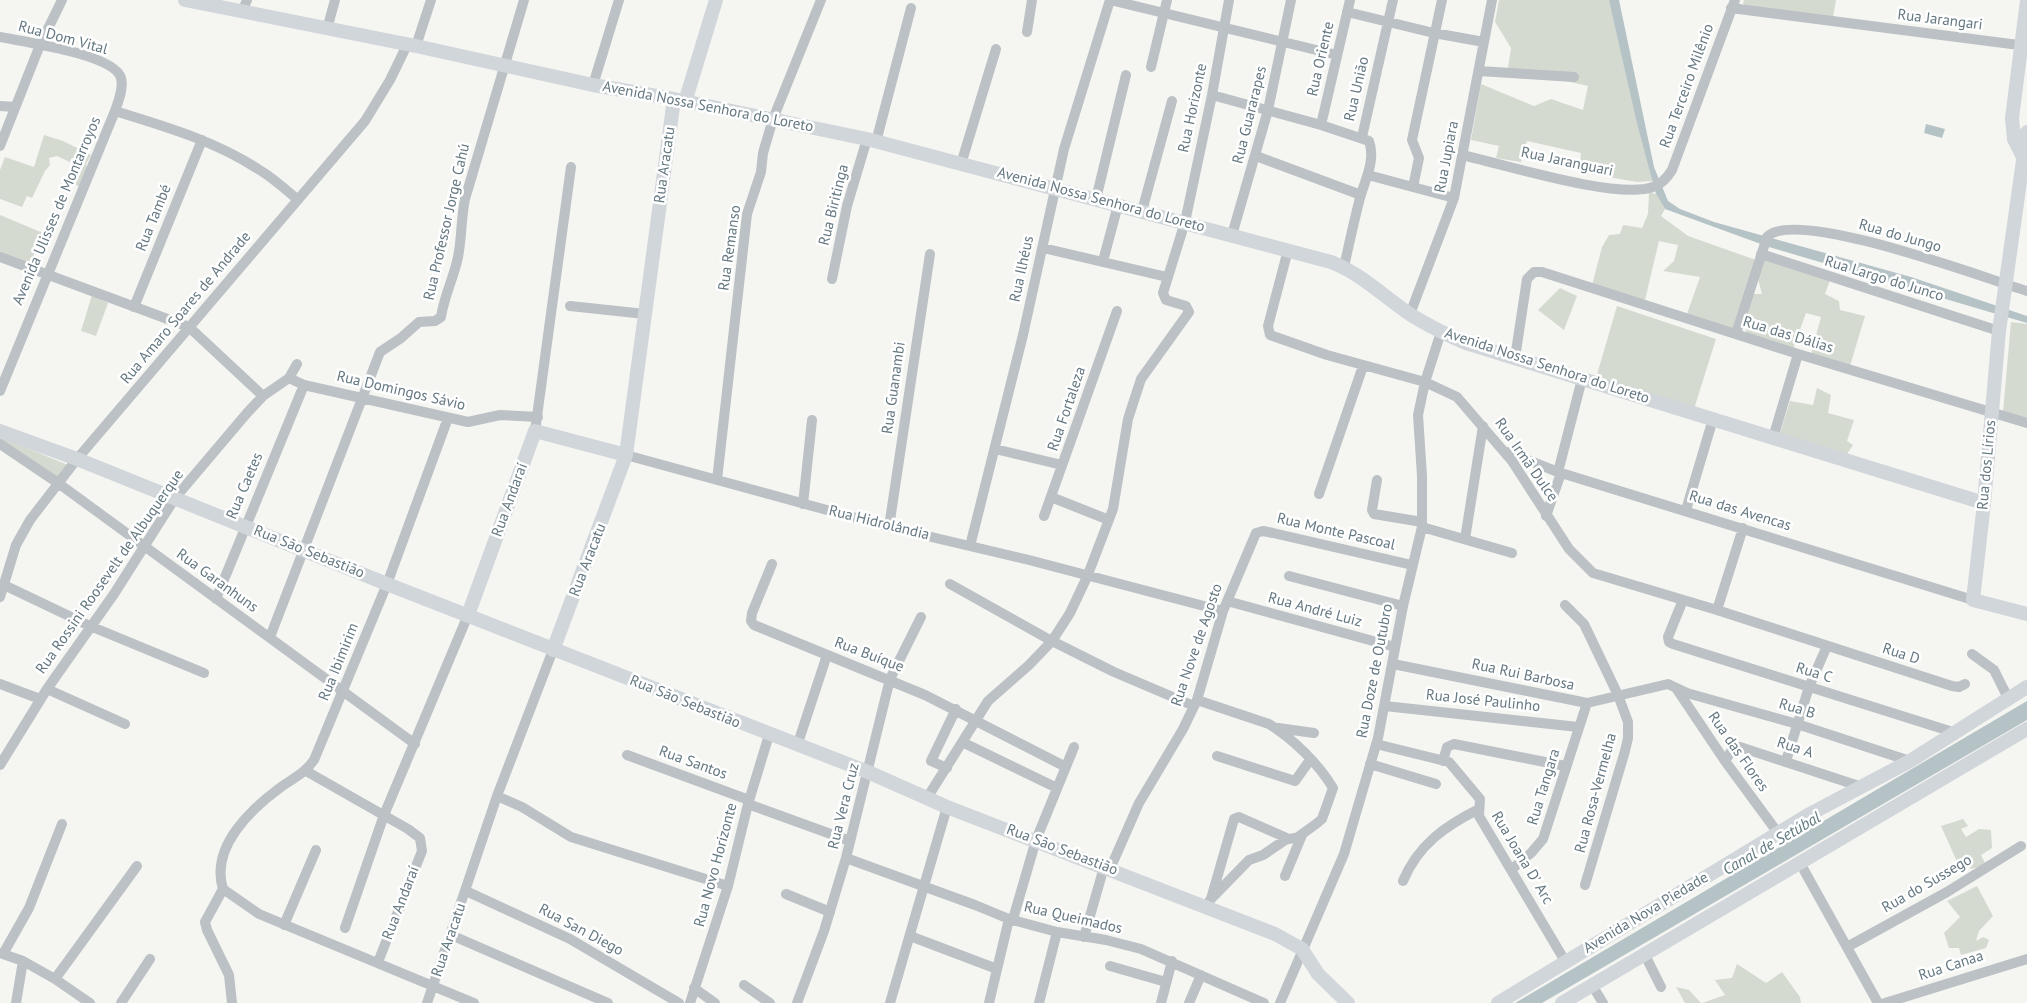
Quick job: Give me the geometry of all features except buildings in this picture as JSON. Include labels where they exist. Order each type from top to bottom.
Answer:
[{"type":"street","points":[[0,146],[40,45],[62,0]]},
{"type":"street","name":"Avenida Nossa Senhora do Loreto","points":[[185,0],[244,6],[327,29],[411,45],[503,67],[593,86],[680,100],[872,140],[1288,250],[1344,267],[1364,279],[1410,314],[1440,332],[1515,358],[1984,503]]},
{"type":"street","points":[[327,29],[335,0]]},
{"type":"street","name":"Rua Amaro Soares de Andrade","points":[[0,597],[23,530],[77,459],[365,122],[411,45],[431,0]]},
{"type":"street","name":"Rua Professor Jorge Cahú","points":[[270,638],[363,397],[368,378],[380,352],[401,338],[419,322],[435,321],[441,316],[458,256],[460,224],[465,199],[524,0]]},
{"type":"street","points":[[593,86],[619,0]]},
{"type":"street","name":"Rua Aracatu","points":[[427,1003],[497,796],[626,455],[645,314],[680,100],[716,0]]},
{"type":"street","name":"Rua Remanso","points":[[716,480],[747,214],[761,172],[763,153],[773,119],[821,0]]},
{"type":"street","points":[[1027,32],[1032,0]]},
{"type":"street","points":[[1110,0],[1337,55]]},
{"type":"street","name":"Rua Ilhéus","points":[[970,546],[1043,248],[1055,188],[1110,0]]},
{"type":"street","points":[[1151,67],[1167,0]]},
{"type":"street","name":"Rua Horizonte","points":[[1110,520],[1114,508],[1128,420],[1136,394],[1149,366],[1189,312],[1186,306],[1166,300],[1163,293],[1185,222],[1212,95],[1229,0]]},
{"type":"street","name":"Rua Guararapes","points":[[1232,235],[1268,110],[1291,0]]},
{"type":"street","name":"Rua Oriente","points":[[1321,125],[1350,0]]},
{"type":"street","name":"Rua União","points":[[1344,267],[1361,195],[1368,175],[1371,146],[1369,141],[1362,137],[1393,0]]},
{"type":"street","points":[[1413,187],[1418,158],[1412,140],[1442,0]]},
{"type":"street","name":"Rua Jupiara","points":[[1410,314],[1454,198],[1492,0]]},
{"type":"street","points":[[2024,160],[2013,131],[2012,118],[2024,46],[2027,1]]},
{"type":"street","name":"Rua Jarangari","points":[[1733,4],[2024,46]]},
{"type":"street","name":"Rua Terceiro Milênio","points":[[1662,182],[1672,170],[1733,4]]},
{"type":"street","name":"Rua Biritinga","points":[[832,279],[847,206],[872,140],[911,8]]},
{"type":"street","points":[[1347,12],[1434,34],[1484,42]]},
{"type":"street","name":"Rua Dom Vital","points":[[0,37],[86,56],[108,64],[117,70]]},
{"type":"street","points":[[962,164],[996,49]]},
{"type":"street","name":"Avenida Ulisses de Montarroyos","points":[[0,390],[115,111],[122,85],[117,70]]},
{"type":"street","points":[[1479,71],[1574,77]]},
{"type":"street","points":[[1096,199],[1126,75]]},
{"type":"street","points":[[1212,95],[1362,137]]},
{"type":"street","points":[[1142,211],[1172,101]]},
{"type":"street","points":[[0,106],[15,107]]},
{"type":"street","points":[[115,111],[202,140],[260,170],[298,200]]},
{"type":"street","points":[[2013,131],[2027,132]]},
{"type":"street","name":"Rua dos Lírios","points":[[1973,600],[1984,503],[2000,324],[2027,132]]},
{"type":"street","name":"Rua També","points":[[134,308],[202,140]]},
{"type":"street","name":"Rua Jaranguari","points":[[1462,155],[1577,183],[1612,188],[1646,189],[1662,182]]},
{"type":"street","points":[[1256,156],[1361,195]]},
{"type":"street","name":"Rua Andaraí","points":[[344,928],[384,815],[468,615],[536,424],[571,167]]},
{"type":"street","points":[[1368,175],[1454,198]]},
{"type":"street","points":[[1103,261],[1118,205]]},
{"type":"street","name":"Rua do Jungo","points":[[1762,251],[1770,233],[1784,228],[1807,229],[1840,234],[2005,291],[2027,291]]},
{"type":"street","points":[[1043,248],[1167,277]]},
{"type":"street","name":"Rua Irmã Dulce","points":[[1288,250],[1268,326],[1270,335],[1276,339],[1363,366],[1425,382],[1457,397],[1512,461],[1546,516],[1577,559],[1593,574],[1718,610],[1827,646]]},
{"type":"street","points":[[1736,334],[1762,251]]},
{"type":"street","name":"Rua Largo do Junco","points":[[1762,251],[2000,324]]},
{"type":"street","name":"Rua Guanambi","points":[[889,527],[930,254]]},
{"type":"street","points":[[0,257],[46,276],[189,327],[263,396]]},
{"type":"street","name":"Rua das Dálias","points":[[1515,358],[1527,279],[1534,272],[1542,272],[1798,354],[2027,423]]},
{"type":"street","points":[[570,306],[645,314]]},
{"type":"street","name":"Rua Fortaleza","points":[[1044,516],[1117,312]]},
{"type":"street","name":"Rua Doze de Outubro","points":[[1280,1003],[1302,949],[1336,876],[1376,744],[1385,706],[1403,606],[1422,524],[1418,416],[1425,382],[1440,332]]},
{"type":"street","points":[[1772,438],[1798,354]]},
{"type":"street","name":"Rua Rossini Roosevelt de Albuquerque","points":[[0,765],[40,699],[176,498],[263,396],[289,378],[298,364]]},
{"type":"street","points":[[1319,494],[1363,366]]},
{"type":"street","name":"Rua Domingos Sávio","points":[[289,378],[304,385],[468,422],[500,415],[536,424]]},
{"type":"street","points":[[1546,516],[1558,483],[1558,472],[1582,379]]},
{"type":"street","name":"Rua Caetes","points":[[216,599],[304,385]]},
{"type":"street","name":"Rua Ibimirim","points":[[232,1003],[229,976],[205,922],[223,888],[221,869],[226,850],[235,830],[281,787],[306,771],[318,752],[387,584],[448,418]]},
{"type":"street","points":[[1686,510],[1713,419]]},
{"type":"street","points":[[803,504],[812,420]]},
{"type":"street","name":"Rua Hidrolândia","points":[[536,424],[626,455],[803,504],[1223,612]]},
{"type":"street","points":[[1465,539],[1483,426]]},
{"type":"street","name":"Rua São Sebastião","points":[[0,431],[77,459],[553,650],[868,772],[947,807],[1107,868],[1209,903],[1302,949],[1318,974],[1348,1003]]},
{"type":"street","name":"Rua Garanhuns","points":[[0,444],[58,483],[415,744]]},
{"type":"street","points":[[995,448],[1062,465]]},
{"type":"street","name":"Rua das Avencas","points":[[1500,449],[1520,459],[1558,472],[1973,600]]},
{"type":"street","points":[[1377,480],[1372,510],[1374,514],[1422,524],[1512,553]]},
{"type":"street","points":[[927,798],[988,702],[1029,665],[1051,640],[1070,612],[1087,577],[1110,520],[1051,497]]},
{"type":"street","points":[[1718,610],[1743,528]]},
{"type":"street","name":"Rua Monte Pascoal","points":[[1254,536],[1258,532],[1268,532],[1412,565]]},
{"type":"street","name":"Rua Nove de Agosto","points":[[1084,937],[1107,868],[1139,803],[1195,703],[1223,612],[1254,536]]},
{"type":"street","name":"Rua Buíque","points":[[772,564],[752,613],[751,621],[766,631],[890,679],[956,709],[975,721],[1066,767]]},
{"type":"street","points":[[1289,576],[1403,606]]},
{"type":"street","points":[[950,584],[1051,640],[1114,672],[1195,703],[1275,728],[1314,733]]},
{"type":"street","points":[[4,585],[90,626],[204,673]]},
{"type":"street","name":"Rua C","points":[[1683,600],[1668,637],[1669,642],[1673,644],[1956,733]]},
{"type":"street","points":[[1973,600],[2027,614]]},
{"type":"street","name":"Rua André Luiz","points":[[1227,601],[1396,647]]},
{"type":"street","name":"Rua Rosa-Vermelha","points":[[1565,605],[1584,624],[1618,695],[1628,722],[1628,738],[1586,885]]},
{"type":"street","name":"Rua Vera Cruz","points":[[797,1003],[830,912],[846,858],[890,679],[921,617]]},
{"type":"street","points":[[1786,761],[1809,687],[1827,646]]},
{"type":"street","name":"Rua D","points":[[1827,646],[1952,686],[1959,687],[1965,684]]},
{"type":"street","points":[[1972,654],[1994,670],[2008,698]]},
{"type":"street","points":[[797,746],[827,655]]},
{"type":"street","name":"Rua Rui Barbosa","points":[[1393,664],[1587,703],[1668,684],[1675,687]]},
{"type":"street","points":[[0,684],[40,699]]},
{"type":"street","name":"Rua B","points":[[1675,687],[1701,697],[1797,724],[1910,761]]},
{"type":"street","name":"Rua das Flores","points":[[1675,687],[1725,762],[1778,833]]},
{"type":"street","name":"Avenida Nova Piedade","points":[[1498,1003],[1778,833],[1910,761],[2027,687]]},
{"type":"street","points":[[47,689],[125,724]]},
{"type":"street","name":"Rua Tangara","points":[[1512,868],[1531,853],[1543,839],[1565,766],[1587,703]]},
{"type":"street","name":"Rua José Paulinho","points":[[1385,706],[1578,727]]},
{"type":"street","points":[[947,768],[931,761],[956,709]]},
{"type":"street","points":[[1209,903],[1249,860],[1264,855],[1289,839],[1302,835],[1322,818],[1333,788],[1287,736],[1275,728]]},
{"type":"street","points":[[1562,1003],[2027,729]]},
{"type":"street","name":"Rua Novo Horizonte","points":[[690,1003],[728,886],[749,802],[769,735]]},
{"type":"street","points":[[962,742],[1057,788]]},
{"type":"street","name":"Rua Joana D' Arc","points":[[1376,744],[1443,761],[1454,766],[1480,799],[1479,816],[1512,868],[1565,961]]},
{"type":"street","points":[[1443,761],[1447,747],[1454,744],[1565,766]]},
{"type":"street","points":[[989,1003],[1011,919],[1036,840],[1074,747]]},
{"type":"street","name":"Rua A","points":[[1725,762],[1732,750],[1740,747],[1862,787]]},
{"type":"street","name":"Rua Santos","points":[[626,754],[850,841]]},
{"type":"street","points":[[1217,756],[1295,781],[1310,760]]},
{"type":"street","points":[[1370,764],[1436,784]]},
{"type":"street","points":[[306,771],[384,815]]},
{"type":"street","points":[[497,796],[522,807],[571,837],[728,886]]},
{"type":"street","points":[[890,1003],[947,807]]},
{"type":"street","points":[[1403,881],[1412,862],[1425,845],[1453,823],[1479,809]]},
{"type":"street","name":"Rua Andaraí","points":[[378,962],[422,850],[421,843],[416,834],[384,815]]},
{"type":"street","points":[[1209,903],[1232,822],[1237,817],[1243,817],[1289,839]]},
{"type":"street","points":[[62,824],[29,908],[2,953],[23,961],[55,979],[89,1003]]},
{"type":"street","points":[[1285,876],[1302,835]]},
{"type":"street","name":"Rua do Sussego","points":[[1847,947],[1946,892],[2021,846]]},
{"type":"street","points":[[284,925],[316,850]]},
{"type":"street","name":"Rua Queimados","points":[[846,858],[1011,919],[1057,932],[1141,949],[1264,1003]]},
{"type":"street","points":[[1800,864],[1878,1003]]},
{"type":"street","points":[[55,979],[137,866]]},
{"type":"street","points":[[223,888],[259,914],[474,1003]]},
{"type":"street","name":"Rua San Diego","points":[[466,891],[570,939],[679,1003]]},
{"type":"street","points":[[786,894],[830,912]]},
{"type":"street","points":[[1039,1003],[1057,932]]},
{"type":"street","points":[[450,935],[608,1003]]},
{"type":"street","points":[[910,936],[997,969]]},
{"type":"street","points":[[1645,955],[1661,987]]},
{"type":"street","points":[[122,1003],[150,959]]},
{"type":"street","name":"Rua Canaa","points":[[1885,1003],[2027,959]]},
{"type":"street","points":[[16,1003],[23,961]]},
{"type":"street","points":[[1161,1003],[1172,961]]},
{"type":"street","points":[[1110,966],[1166,982]]},
{"type":"street","points":[[1188,1003],[1200,975]]},
{"type":"street","points":[[744,985],[770,1003]]},
{"type":"street","points":[[1592,985],[1602,1003]]},
{"type":"street","points":[[694,988],[715,1003]]},
{"type":"shaded area","points":[[1499,0],[1610,0],[1637,124],[1653,181],[1637,182],[1579,172],[1581,153],[1527,141],[1521,162],[1496,158],[1499,146],[1471,140],[1481,84],[1534,106],[1551,99],[1583,110],[1588,86],[1508,68],[1511,48],[1495,22]]},
{"type":"shaded area","points":[[1609,0],[1619,0],[1654,167],[1668,201],[1680,209],[1714,222],[1911,277],[2027,316],[2027,323],[1769,247],[1665,209],[1656,194],[1637,124]]},
{"type":"shaded area","points":[[1744,0],[1836,0],[1833,18],[1748,9],[1743,3]]},
{"type":"shaded area","points":[[1926,124],[1945,129],[1942,138],[1924,133]]},
{"type":"shaded area","points":[[44,135],[63,141],[91,155],[86,164],[91,178],[80,187],[69,181],[76,165],[57,156],[49,158],[50,165],[45,171],[32,198],[27,196],[22,207],[0,199],[0,170],[5,157],[34,167]]},
{"type":"shaded area","points":[[1649,192],[1656,194],[1665,209],[1661,216],[1688,236],[1756,260],[1734,329],[1687,314],[1700,277],[1663,271],[1674,261],[1678,245],[1659,241],[1645,300],[1592,285],[1602,247],[1609,235],[1620,234],[1623,225],[1642,228],[1648,214]]},
{"type":"shaded area","points":[[0,215],[43,233],[29,266],[0,254]]},
{"type":"shaded area","points":[[1764,259],[1830,280],[1825,294],[1839,301],[1840,310],[1865,316],[1850,366],[1811,354],[1821,317],[1806,313],[1793,349],[1746,333],[1746,318],[1753,294],[1762,294],[1758,279]]},
{"type":"shaded area","points":[[1560,288],[1577,296],[1564,330],[1538,310]]},
{"type":"shaded area","points":[[92,295],[108,303],[96,336],[81,331]]},
{"type":"shaded area","points":[[1617,306],[1716,339],[1694,409],[1596,378]]},
{"type":"shaded area","points":[[2011,322],[2027,324],[2027,420],[2003,412]]},
{"type":"shaded area","points":[[1817,388],[1831,395],[1828,413],[1854,420],[1847,441],[1853,445],[1845,457],[1779,436],[1790,401],[1813,405]]},
{"type":"shaded area","points":[[0,437],[68,465],[54,483],[0,444]]},
{"type":"shaded area","points":[[2027,701],[2027,720],[1542,1003],[1515,1003]]},
{"type":"shaded area","points":[[1963,819],[1968,826],[1961,829],[1966,837],[1979,829],[1991,830],[1992,848],[1981,855],[1986,865],[1971,869],[1965,863],[1959,866],[1941,826]]},
{"type":"shaded area","points":[[1977,886],[1993,916],[1979,931],[1976,941],[1983,937],[1989,940],[1986,948],[1961,955],[1959,948],[1949,948],[1944,933],[1960,917],[1947,901]]},
{"type":"shaded area","points":[[1737,964],[1766,983],[1782,972],[1800,997],[1801,1003],[1702,1003],[1725,995],[1715,980],[1732,978]]},
{"type":"shaded area","points":[[1676,987],[1689,990],[1701,1003],[1685,1003]]},
{"type":"water label","name":"Canal de Setúbal","points":[[1772,844]]}]
